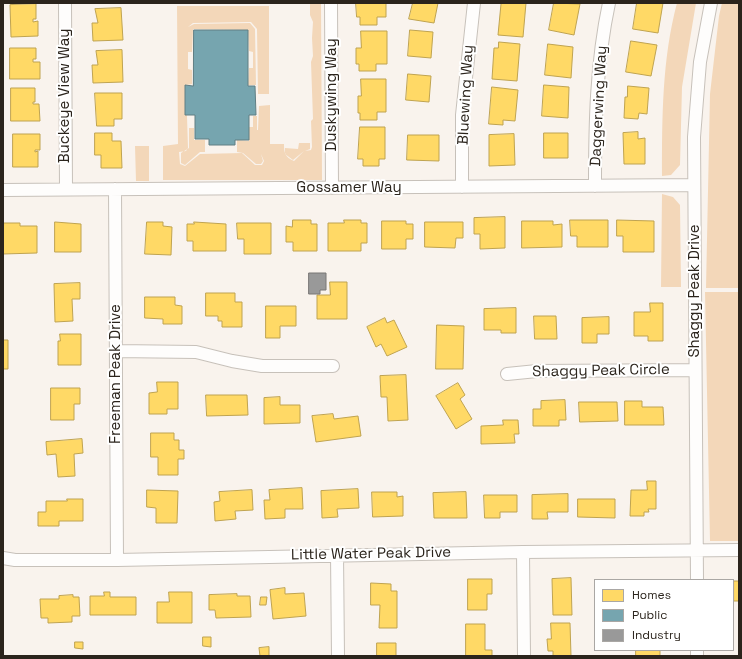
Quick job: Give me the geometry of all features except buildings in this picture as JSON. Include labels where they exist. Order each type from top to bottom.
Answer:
[{"type":"street","name":"Buckeye View Way","points":[[65,3],[66,189]]},
{"type":"street","name":"Duskywing Way","points":[[331,3],[332,188]]},
{"type":"street","name":"Bluewing Way","points":[[462,187],[462,115],[474,3]]},
{"type":"street","name":"Daggerwing Way","points":[[595,186],[596,97],[602,39],[609,3]]},
{"type":"street","name":"Shaggy Peak Drive","points":[[697,579],[694,185],[696,100],[706,23],[711,3]]},
{"type":"street","name":"Gossamer Way","points":[[3,190],[694,185]]},
{"type":"street","name":"Freeman Peak Drive","points":[[115,189],[117,560]]},
{"type":"street","points":[[116,351],[196,352],[232,361],[262,366],[334,366]]},
{"type":"street","name":"Shaggy Peak Circle","points":[[507,374],[537,371],[695,370]]},
{"type":"street","name":"Little Water Peak Drive","points":[[3,558],[15,560],[117,560],[338,554],[739,550]]},
{"type":"street","points":[[523,552],[524,656]]},
{"type":"street","points":[[338,554],[338,656]]},
{"type":"shaded area","points":[[310,3],[321,3],[322,180],[163,180],[163,146],[178,144],[177,6],[269,6],[269,94],[258,94],[257,29],[251,22],[193,23],[188,27],[194,24],[250,23],[255,29],[256,85],[248,85],[249,68],[253,68],[253,52],[249,51],[248,30],[193,29],[192,52],[188,52],[188,69],[192,70],[192,84],[186,85],[188,148],[186,151],[179,152],[180,164],[185,166],[200,154],[242,153],[255,165],[262,165],[264,161],[261,154],[263,161],[261,164],[256,164],[243,153],[237,152],[237,140],[249,141],[249,127],[253,127],[253,116],[257,116],[258,130],[259,106],[270,105],[270,144],[284,144],[285,153],[285,148],[298,149],[299,143],[310,143],[310,149],[305,151],[311,150],[311,121],[313,119],[311,62],[313,56],[313,22],[310,15]],"holes":[[[304,151],[294,161],[286,155],[293,160]]]},
{"type":"shaded area","points":[[677,3],[696,3],[682,87],[680,165],[671,175],[662,176],[664,89],[668,46]]},
{"type":"shaded area","points":[[722,3],[739,3],[739,288],[706,288],[710,94],[719,16]]},
{"type":"shaded area","points":[[189,128],[194,128],[194,140],[205,140],[205,152],[200,152],[185,165],[181,163],[181,153],[189,148]]},
{"type":"shaded area","points":[[135,146],[149,146],[149,181],[136,181]]},
{"type":"shaded area","points":[[662,194],[673,197],[680,205],[681,287],[661,287]]},
{"type":"shaded area","points":[[705,292],[739,292],[739,541],[710,541]]}]
